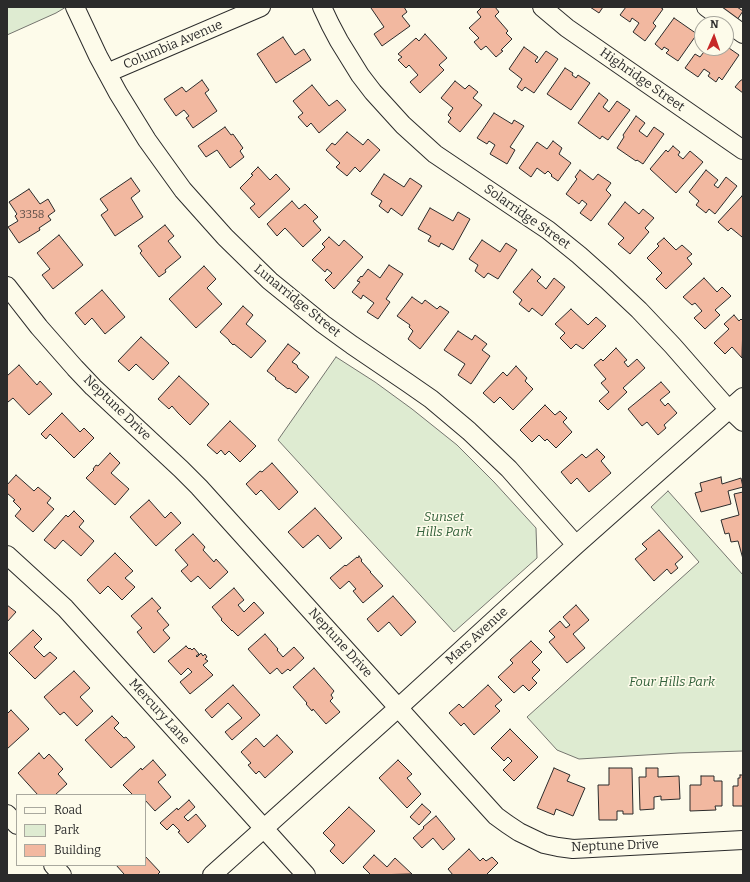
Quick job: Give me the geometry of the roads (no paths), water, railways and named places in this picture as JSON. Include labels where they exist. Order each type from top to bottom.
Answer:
[{"type":"street","name":"Lunarridge Street","points":[[75,7],[107,73],[136,122],[164,165],[204,215],[270,281],[323,324],[408,382],[465,427],[509,469],[576,545]]},
{"type":"street","name":"Columbia Avenue","points":[[107,73],[261,7]]},
{"type":"street","name":"Solarridge Street","points":[[322,7],[339,41],[360,75],[387,109],[403,125],[435,154],[530,218],[579,255],[650,321],[722,402],[737,403],[743,422]]},
{"type":"street","name":"Highridge Street","points":[[542,7],[567,28],[743,150]]},
{"type":"street","points":[[706,7],[743,34]]},
{"type":"street","name":"Neptune Drive","points":[[7,286],[39,327],[75,368],[98,392],[181,468],[199,487],[496,816],[519,832],[544,844],[573,849],[743,840]]},
{"type":"street","name":"Mars Avenue","points":[[212,875],[398,708],[576,545],[737,403]]},
{"type":"street","name":"Mercury Lane","points":[[7,555],[65,608],[306,875]]},
{"type":"street","points":[[7,814],[16,824]]},
{"type":"street","points":[[54,866],[62,875]]},
{"type":"park label","name":"Sunset Hills Park","points":[[444,524]]},
{"type":"park label","name":"Four Hills Park","points":[[672,682]]}]
